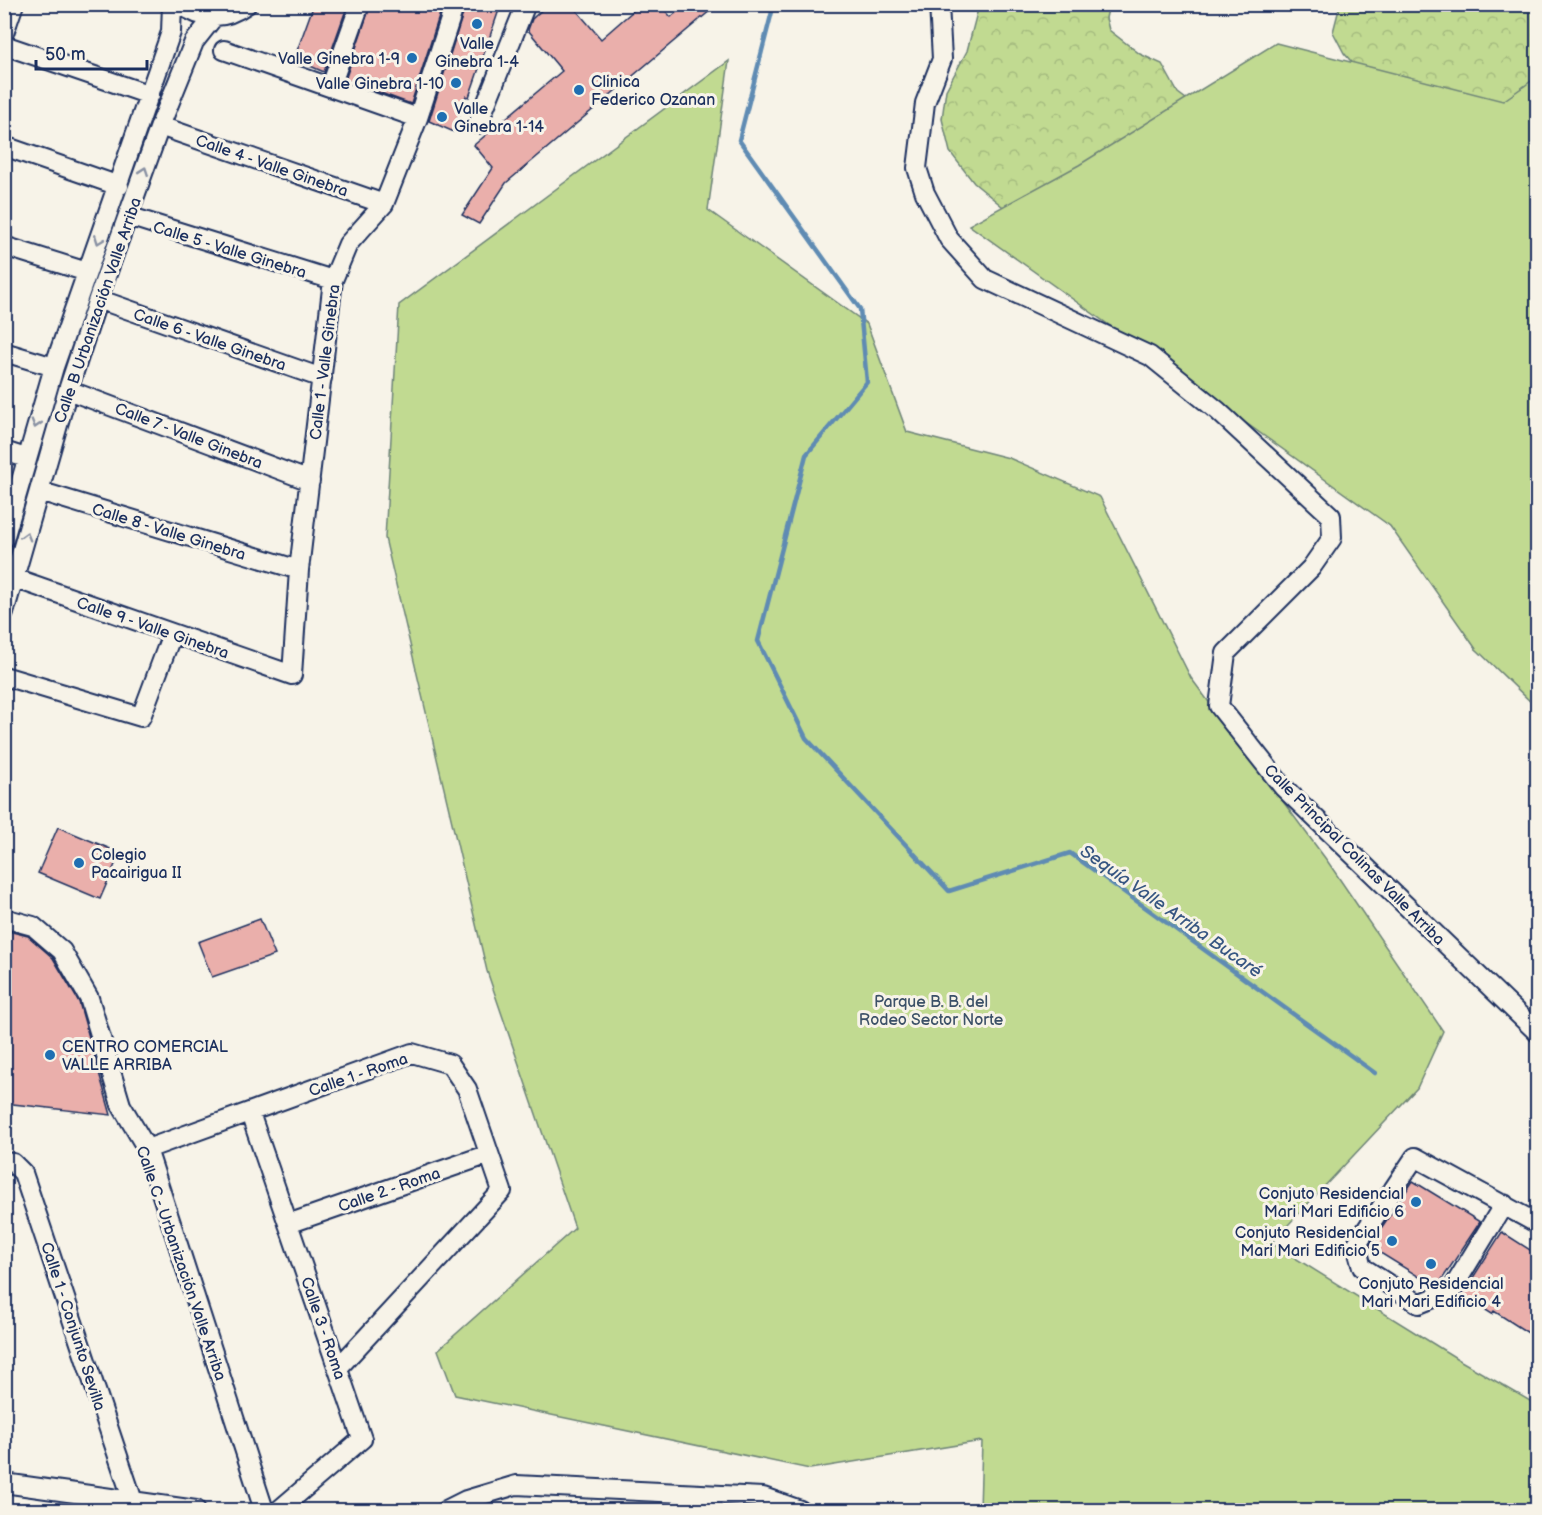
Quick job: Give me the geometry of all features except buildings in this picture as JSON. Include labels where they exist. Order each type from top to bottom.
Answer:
[{"type":"street","points":[[4,33],[14,4]]},
{"type":"street","name":"Calle B Urbanización Valle Arriba","points":[[4,539],[54,368],[171,32],[172,4]]},
{"type":"street","points":[[180,4],[195,14],[213,18],[230,14],[247,4]]},
{"type":"street","points":[[331,86],[360,4]]},
{"type":"street","name":"Calle 1 - Valle Ginebra","points":[[292,675],[299,570],[333,280],[348,244],[384,204],[418,118],[455,4]]},
{"type":"street","points":[[478,124],[526,4]]},
{"type":"street","name":"Calle Principal Colinas Valle Arriba","points":[[939,4],[942,59],[925,103],[917,168],[926,193],[949,239],[986,279],[1150,356],[1218,411],[1331,516],[1332,538],[1311,568],[1226,653],[1220,706],[1283,787],[1538,1033]]},
{"type":"street","name":"Calle B Urbanización Valle Arriba","points":[[4,613],[68,390],[98,299],[160,126],[194,42],[213,18]]},
{"type":"street","points":[[4,45],[150,95]]},
{"type":"street","points":[[224,50],[418,118]]},
{"type":"street","name":"Calle 4 - Valle Ginebra","points":[[160,126],[384,204]]},
{"type":"street","points":[[4,146],[119,186]]},
{"type":"street","name":"Calle 5 - Valle Ginebra","points":[[128,216],[333,280]]},
{"type":"street","points":[[4,246],[87,272]]},
{"type":"street","name":"Calle 6 - Valle Ginebra","points":[[98,299],[322,378]]},
{"type":"street","points":[[4,352],[54,368]]},
{"type":"street","name":"Calle 7 - Valle Ginebra","points":[[68,390],[310,481]]},
{"type":"street","points":[[4,451],[26,458]]},
{"type":"street","name":"Calle 8 - Valle Ginebra","points":[[39,491],[299,570]]},
{"type":"street","name":"Calle 9 - Valle Ginebra","points":[[14,578],[292,675]]},
{"type":"street","points":[[4,676],[141,717],[172,634]]},
{"type":"street","name":"Calle C - Urbanización Valle Arriba","points":[[4,918],[33,926],[62,951],[89,998],[121,1105],[147,1149],[264,1510]]},
{"type":"street","name":"Calle 1 - Roma","points":[[147,1149],[412,1053],[450,1064],[467,1089],[502,1191],[338,1368]]},
{"type":"street","name":"Calle 3 - Roma","points":[[250,1113],[363,1439],[279,1510]]},
{"type":"street","name":"Calle 2 - Roma","points":[[288,1224],[489,1154]]},
{"type":"street","points":[[1504,1204],[1451,1291],[1419,1304],[1362,1267],[1356,1245],[1415,1157],[1504,1204],[1538,1224]]},
{"type":"street","name":"Calle 1 - Conjunto Sevilla","points":[[4,1162],[12,1163],[23,1173],[133,1501]]},
{"type":"street","points":[[4,1483],[196,1510]]},
{"type":"street","points":[[446,1510],[466,1500],[516,1485],[763,1497],[800,1510]]},
{"type":"green space","points":[[979,5],[1109,5],[1106,18],[1109,30],[1140,54],[1162,64],[1178,93],[1538,360],[1501,666],[1476,649],[1423,569],[1390,526],[974,183],[950,152],[942,119],[946,90],[967,51]]},
{"type":"green space","points":[[1340,5],[1537,5],[1537,324],[1362,74],[1344,53],[1333,32]]},
{"type":"green space","points":[[1276,43],[1503,101],[1537,77],[1537,708],[1476,649],[1390,526],[969,225],[1079,165]]},
{"type":"green space","name":"Parque B. B. del Rodeo Sector Norte","points":[[729,61],[708,210],[867,324],[907,432],[1009,458],[1100,497],[1191,678],[1328,862],[1443,1031],[1417,1088],[1271,1243],[1461,1361],[1537,1405],[1537,1510],[980,1510],[982,1441],[810,1469],[455,1395],[438,1350],[575,1228],[487,971],[385,538],[399,305]]},
{"type":"waterway","name":"Sequía Valle Arriba Bucaré","points":[[774,4],[739,140],[860,309],[867,382],[806,455],[758,641],[806,738],[949,891],[1070,853],[1375,1073]]},
{"type":"place","name":"Valle Ginebra 1-4","points":[[477,24]]},
{"type":"place","name":"Valle Ginebra 1-9","points":[[412,58]]},
{"type":"place","name":"Valle Ginebra 1-10","points":[[456,83]]},
{"type":"place","name":"Clinica Federico Ozanan","points":[[579,90]]},
{"type":"place","name":"Valle Ginebra 1-14","points":[[442,117]]},
{"type":"place","name":"Colegio Pacairigua II","points":[[79,863]]},
{"type":"place","name":"CENTRO COMERCIAL VALLE ARRIBA","points":[[50,1055]]},
{"type":"place","name":"Conjuto Residencial Mari Mari Edificio 6","points":[[1416,1202]]},
{"type":"place","name":"Conjuto Residencial Mari Mari Edificio 5","points":[[1392,1241]]},
{"type":"place","name":"Conjuto Residencial Mari Mari Edificio 4","points":[[1431,1264]]}]
